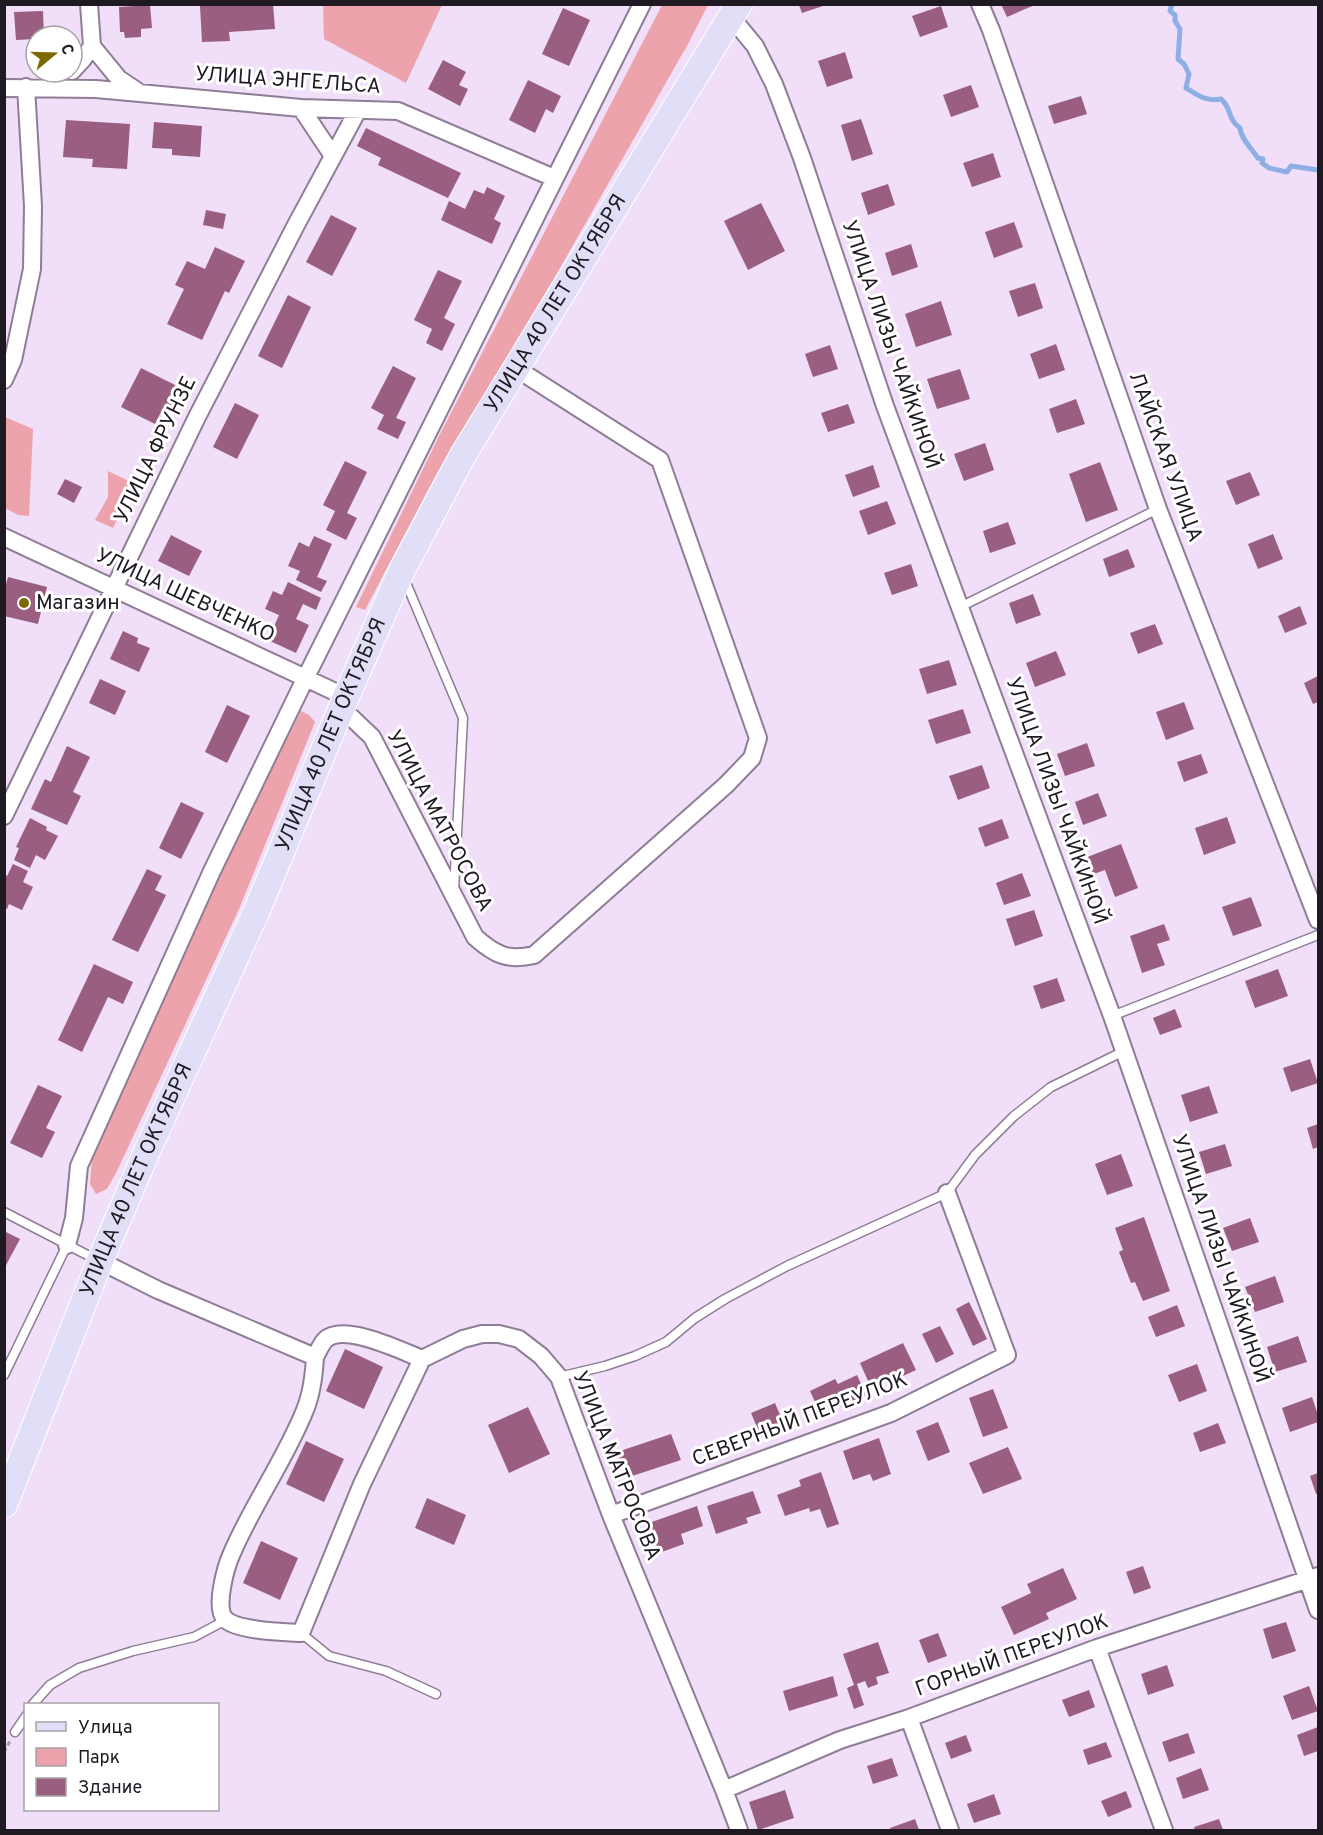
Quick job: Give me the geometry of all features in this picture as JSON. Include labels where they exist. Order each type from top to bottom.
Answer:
[{"type":"main road","name":"УЛИЦА 40 ЛЕТ ОКТЯБРЯ","points":[[4,1505],[100,1261],[257,910],[401,572],[463,455],[735,11]]},
{"type":"street","points":[[89,4],[92,46],[118,79],[140,93]]},
{"type":"street","name":"ЛАЙСКАЯ УЛИЦА","points":[[980,4],[1158,509],[1318,920]]},
{"type":"street","name":"УЛИЦА 40 ЛЕТ ОКТЯБРЯ","points":[[67,1245],[74,1218],[79,1166],[203,892],[306,677],[639,6]]},
{"type":"street","name":"УЛИЦА ЛИЗЫ ЧАЙКИНОЙ","points":[[735,11],[756,46],[774,84],[802,158],[885,406],[1112,1016],[1313,1577],[1318,1610]]},
{"type":"street","points":[[84,56],[92,46]]},
{"type":"street","points":[[50,88],[56,84]]},
{"type":"street","points":[[4,380],[14,360],[32,269],[33,206],[26,87]]},
{"type":"street","name":"УЛИЦА ЭНГЕЛЬСА","points":[[4,88],[26,87],[140,93],[301,108],[398,111],[554,178]]},
{"type":"street","points":[[301,108],[333,156]]},
{"type":"street","name":"УЛИЦА ФРУНЗЕ","points":[[4,816],[202,406],[358,110]]},
{"type":"street","name":"УЛИЦА МАТРОСОВА","points":[[343,704],[352,718],[372,737],[475,937],[495,953],[516,959],[534,955],[726,785],[752,758],[758,738],[660,460],[517,369]]},
{"type":"street","name":"УЛИЦА ШЕВЧЕНКО","points":[[4,537],[306,677],[343,704]]},
{"type":"street","name":"СЕВЕРНЫЙ ПЕРЕУЛОК","points":[[611,1515],[891,1413],[1007,1355],[947,1193]]},
{"type":"street","points":[[100,1261],[158,1290],[315,1357]]},
{"type":"street","name":"УЛИЦА МАТРОСОВА","points":[[422,1359],[463,1339],[482,1334],[499,1334],[519,1339],[541,1356],[559,1377],[611,1515],[739,1830]]},
{"type":"street","points":[[353,1335],[422,1359],[362,1484],[301,1633],[271,1632],[226,1620],[220,1611],[221,1598],[232,1554],[306,1408],[313,1384],[315,1357],[325,1340],[331,1336],[353,1335]]},
{"type":"street","name":"ГОРНЫЙ ПЕРЕУЛОК","points":[[724,1790],[840,1740],[909,1718],[1098,1648],[1313,1577]]},
{"type":"street","points":[[1098,1648],[1164,1830]]},
{"type":"street","points":[[909,1718],[950,1830]]},
{"type":"lane","points":[[960,607],[1158,509]]},
{"type":"lane","points":[[401,572],[463,718],[453,896]]},
{"type":"lane","points":[[1112,1016],[1318,934]]},
{"type":"lane","points":[[559,1377],[605,1366],[666,1342],[695,1318],[725,1299],[787,1266],[947,1193],[975,1155],[1014,1116],[1051,1087],[1124,1051]]},
{"type":"lane","points":[[4,1212],[100,1261]]},
{"type":"lane","points":[[4,1375],[67,1245]]},
{"type":"lane","points":[[34,1703],[50,1685],[79,1668],[133,1651],[194,1638],[226,1620]]},
{"type":"lane","points":[[301,1633],[329,1656],[386,1671],[436,1694]]},
{"type":"lane","points":[[15,1732],[24,1719]]},
{"type":"green space","points":[[323,4],[442,5],[406,83],[324,39]]},
{"type":"green space","points":[[662,5],[708,5],[556,275],[437,473],[365,610],[356,607],[439,436]]},
{"type":"green space","points":[[5,417],[33,429],[29,516],[18,515],[5,508]]},
{"type":"green space","points":[[108,471],[135,484],[113,528],[95,520],[108,497]]},
{"type":"green space","points":[[301,711],[315,722],[239,909],[117,1171],[107,1189],[96,1194],[90,1184],[92,1158],[228,856]]},
{"type":"building","points":[[273,4],[275,29],[229,32],[230,41],[202,42],[200,6]]},
{"type":"building","points":[[1001,4],[1037,4],[1007,17]]},
{"type":"building","points":[[150,5],[152,28],[141,29],[141,37],[125,38],[124,32],[120,32],[119,7]]},
{"type":"building","points":[[799,5],[826,5],[802,13]]},
{"type":"building","points":[[941,6],[948,27],[920,37],[912,16]]},
{"type":"building","points":[[563,8],[590,20],[569,66],[542,54]]},
{"type":"building","points":[[43,11],[44,24],[24,24],[24,40],[16,40],[14,12]]},
{"type":"building","points":[[845,52],[853,78],[827,87],[818,61]]},
{"type":"building","points":[[443,60],[466,72],[459,85],[468,89],[460,106],[428,89]]},
{"type":"building","points":[[528,80],[561,96],[553,113],[546,109],[535,133],[509,120]]},
{"type":"building","points":[[971,85],[979,107],[951,117],[943,95]]},
{"type":"building","points":[[1081,96],[1087,114],[1054,124],[1048,106]]},
{"type":"building","points":[[861,119],[873,154],[852,161],[841,125]]},
{"type":"building","points":[[66,120],[130,124],[127,169],[92,167],[93,159],[63,157]]},
{"type":"building","points":[[154,122],[202,126],[200,157],[172,155],[172,149],[152,148]]},
{"type":"building","points":[[366,128],[461,173],[448,198],[378,165],[381,158],[357,146]]},
{"type":"building","points":[[993,153],[1001,177],[972,187],[963,163]]},
{"type":"building","points":[[888,184],[895,205],[868,215],[861,193]]},
{"type":"building","points":[[487,187],[505,196],[494,219],[501,223],[492,244],[441,220],[449,201],[465,209],[474,190],[484,194]]},
{"type":"building","points":[[761,203],[785,251],[748,270],[724,221]]},
{"type":"building","points":[[206,210],[226,214],[223,229],[203,225]]},
{"type":"building","points":[[331,215],[357,228],[332,276],[306,262]]},
{"type":"building","points":[[1014,222],[1023,247],[994,258],[985,232]]},
{"type":"building","points":[[911,244],[918,267],[892,276],[885,253]]},
{"type":"building","points":[[215,247],[245,261],[229,293],[225,291],[202,340],[167,324],[184,289],[175,285],[187,261],[205,269]]},
{"type":"building","points":[[438,270],[462,281],[444,318],[455,324],[442,351],[426,343],[432,329],[414,320]]},
{"type":"building","points":[[1035,283],[1043,308],[1018,317],[1009,291]]},
{"type":"building","points":[[288,295],[311,307],[282,368],[258,356]]},
{"type":"building","points":[[941,301],[952,335],[916,347],[905,314]]},
{"type":"building","points":[[1056,344],[1065,370],[1039,379],[1030,354]]},
{"type":"building","points":[[830,345],[838,369],[813,377],[805,354]]},
{"type":"building","points":[[393,366],[416,378],[396,418],[406,422],[398,439],[377,429],[384,415],[371,408]]},
{"type":"building","points":[[141,368],[177,386],[170,401],[176,404],[169,417],[161,412],[155,424],[121,407]]},
{"type":"building","points":[[960,369],[970,399],[937,409],[927,379]]},
{"type":"building","points":[[1076,399],[1085,424],[1057,433],[1049,409]]},
{"type":"building","points":[[235,403],[259,415],[237,459],[213,447]]},
{"type":"building","points":[[848,404],[855,423],[828,432],[821,413]]},
{"type":"building","points":[[985,443],[994,470],[964,481],[954,454]]},
{"type":"building","points":[[345,461],[367,472],[347,513],[357,518],[346,540],[326,530],[335,511],[323,505]]},
{"type":"building","points":[[1100,462],[1118,510],[1086,522],[1069,474]]},
{"type":"building","points":[[873,465],[880,487],[853,497],[845,475]]},
{"type":"building","points":[[1250,472],[1260,495],[1236,505],[1226,481]]},
{"type":"building","points":[[65,479],[82,487],[74,503],[57,494]]},
{"type":"building","points":[[887,501],[896,524],[868,535],[859,511]]},
{"type":"building","points":[[1008,522],[1016,544],[990,553],[983,531]]},
{"type":"building","points":[[1273,534],[1283,559],[1258,569],[1248,544]]},
{"type":"building","points":[[171,535],[202,551],[189,576],[158,561]]},
{"type":"building","points":[[314,536],[332,544],[317,577],[327,581],[321,592],[296,580],[300,571],[288,566],[299,542],[309,547]]},
{"type":"building","points":[[1128,549],[1135,567],[1109,577],[1103,559]]},
{"type":"building","points":[[911,564],[918,586],[892,595],[884,573]]},
{"type":"building","name":"Магазин","points":[[8,577],[47,587],[38,624],[4,616],[4,591]]},
{"type":"building","points":[[288,582],[321,598],[316,610],[303,604],[296,619],[309,625],[296,653],[268,640],[279,615],[265,609],[273,591],[282,595]]},
{"type":"building","points":[[1033,594],[1041,615],[1016,624],[1009,603]]},
{"type":"building","points":[[1300,606],[1307,624],[1285,633],[1278,616]]},
{"type":"building","points":[[1155,624],[1163,644],[1138,654],[1130,633]]},
{"type":"building","points":[[123,631],[138,638],[137,643],[150,648],[139,672],[110,659]]},
{"type":"building","points":[[1056,651],[1066,675],[1035,687],[1026,663]]},
{"type":"building","points":[[949,660],[957,685],[927,694],[919,669]]},
{"type":"building","points":[[1318,676],[1318,702],[1313,704],[1304,683]]},
{"type":"building","points":[[100,679],[126,691],[115,715],[89,703]]},
{"type":"building","points":[[1184,702],[1194,729],[1166,740],[1156,712]]},
{"type":"building","points":[[227,705],[250,716],[227,763],[205,752]]},
{"type":"building","points":[[963,709],[971,733],[936,744],[928,720]]},
{"type":"building","points":[[1087,743],[1095,766],[1065,776],[1057,754]]},
{"type":"building","points":[[67,746],[90,757],[73,792],[81,796],[67,825],[31,809],[45,779],[51,782]]},
{"type":"building","points":[[1201,754],[1208,773],[1184,782],[1177,762]]},
{"type":"building","points":[[982,765],[990,788],[958,800],[949,776]]},
{"type":"building","points":[[1098,793],[1107,816],[1083,825],[1075,802]]},
{"type":"building","points":[[181,802],[204,813],[181,859],[159,848]]},
{"type":"building","points":[[1227,817],[1236,843],[1204,855],[1195,828]]},
{"type":"building","points":[[30,818],[58,836],[45,860],[36,855],[30,868],[14,860],[19,848],[16,847]]},
{"type":"building","points":[[1002,819],[1009,838],[985,847],[978,828]]},
{"type":"building","points":[[1121,844],[1138,888],[1115,897],[1105,870],[1088,876],[1082,859]]},
{"type":"building","points":[[13,864],[28,871],[23,882],[33,887],[22,910],[9,904],[7,909],[4,908],[4,875],[7,876]]},
{"type":"building","points":[[147,869],[162,876],[155,890],[166,895],[138,952],[112,940]]},
{"type":"building","points":[[1022,873],[1031,896],[1004,905],[996,883]]},
{"type":"building","points":[[1251,897],[1262,926],[1233,936],[1222,907]]},
{"type":"building","points":[[1034,910],[1043,936],[1015,946],[1006,919]]},
{"type":"building","points":[[1164,924],[1170,940],[1157,944],[1165,965],[1142,973],[1130,936]]},
{"type":"building","points":[[94,964],[133,982],[123,1004],[108,997],[82,1052],[58,1040]]},
{"type":"building","points":[[1278,969],[1288,996],[1255,1008],[1245,981]]},
{"type":"building","points":[[1057,978],[1065,1001],[1041,1009],[1033,986]]},
{"type":"building","points":[[1175,1009],[1182,1027],[1160,1035],[1153,1018]]},
{"type":"building","points":[[1310,1059],[1318,1083],[1291,1092],[1283,1068]]},
{"type":"building","points":[[38,1085],[62,1096],[46,1128],[55,1132],[42,1158],[10,1143]]},
{"type":"building","points":[[1209,1086],[1218,1113],[1190,1122],[1181,1095]]},
{"type":"building","points":[[1318,1124],[1318,1147],[1313,1149],[1307,1128]]},
{"type":"building","points":[[1225,1144],[1232,1166],[1206,1174],[1199,1152]]},
{"type":"building","points":[[1121,1154],[1133,1186],[1107,1195],[1095,1164]]},
{"type":"building","points":[[1144,1217],[1170,1291],[1143,1301],[1135,1282],[1131,1283],[1119,1252],[1123,1250],[1115,1228]]},
{"type":"building","points":[[1250,1218],[1259,1242],[1232,1251],[1223,1228]]},
{"type":"building","points":[[4,1231],[20,1239],[4,1269]]},
{"type":"building","points":[[1275,1276],[1284,1302],[1255,1312],[1245,1287]]},
{"type":"building","points":[[969,1302],[987,1339],[973,1346],[956,1309]]},
{"type":"building","points":[[1177,1305],[1185,1326],[1156,1337],[1148,1317]]},
{"type":"building","points":[[940,1326],[954,1354],[936,1363],[922,1334]]},
{"type":"building","points":[[1298,1336],[1307,1362],[1275,1372],[1267,1347]]},
{"type":"building","points":[[903,1343],[916,1370],[888,1383],[885,1376],[869,1383],[860,1363]]},
{"type":"building","points":[[345,1349],[383,1367],[364,1409],[326,1391]]},
{"type":"building","points":[[1197,1364],[1207,1391],[1179,1402],[1168,1375]]},
{"type":"building","points":[[857,1375],[866,1395],[821,1415],[810,1391],[835,1379],[838,1384]]},
{"type":"building","points":[[993,1389],[1008,1428],[983,1437],[969,1398]]},
{"type":"building","points":[[1312,1397],[1318,1422],[1290,1432],[1282,1408]]},
{"type":"building","points":[[775,1403],[785,1427],[761,1437],[751,1413]]},
{"type":"building","points":[[528,1407],[550,1454],[509,1473],[488,1425]]},
{"type":"building","points":[[938,1422],[950,1452],[928,1461],[916,1431]]},
{"type":"building","points":[[1218,1423],[1226,1443],[1200,1452],[1193,1433]]},
{"type":"building","points":[[671,1434],[681,1460],[626,1478],[617,1452]]},
{"type":"building","points":[[879,1438],[891,1474],[873,1481],[870,1474],[853,1480],[843,1451]]},
{"type":"building","points":[[306,1441],[344,1459],[324,1502],[286,1484]]},
{"type":"building","points":[[1008,1447],[1022,1479],[983,1494],[969,1463]]},
{"type":"building","points":[[821,1472],[839,1524],[827,1528],[820,1509],[810,1512],[809,1508],[785,1516],[777,1495],[801,1486],[799,1480]]},
{"type":"building","points":[[1318,1473],[1318,1493],[1316,1494],[1310,1476]]},
{"type":"building","points":[[753,1491],[761,1513],[746,1518],[748,1523],[716,1534],[707,1506]]},
{"type":"building","points":[[427,1498],[466,1515],[454,1545],[415,1528]]},
{"type":"building","points":[[697,1506],[703,1526],[681,1534],[684,1544],[659,1553],[649,1523]]},
{"type":"building","points":[[261,1541],[298,1558],[280,1600],[243,1583]]},
{"type":"building","points":[[1143,1566],[1151,1588],[1134,1594],[1126,1572]]},
{"type":"building","points":[[1063,1568],[1077,1599],[1046,1613],[1049,1619],[1014,1635],[1001,1607],[1031,1593],[1027,1584]]},
{"type":"building","points":[[1286,1622],[1296,1651],[1272,1659],[1263,1629]]},
{"type":"building","points":[[938,1633],[947,1656],[928,1663],[919,1640]]},
{"type":"building","points":[[878,1642],[889,1673],[876,1677],[878,1684],[868,1688],[865,1681],[857,1684],[864,1705],[854,1709],[847,1688],[854,1685],[843,1654]]},
{"type":"building","points":[[1167,1665],[1174,1686],[1148,1695],[1141,1674]]},
{"type":"building","points":[[833,1676],[838,1696],[789,1711],[783,1691]]},
{"type":"building","points":[[1309,1686],[1318,1711],[1292,1720],[1283,1696]]},
{"type":"building","points":[[1089,1690],[1095,1707],[1069,1717],[1062,1700]]},
{"type":"building","points":[[1318,1727],[1318,1751],[1304,1756],[1297,1735]]},
{"type":"building","points":[[1188,1733],[1195,1753],[1169,1762],[1162,1742]]},
{"type":"building","points":[[966,1735],[972,1751],[951,1759],[945,1743]]},
{"type":"building","points":[[1106,1742],[1112,1757],[1088,1765],[1083,1750]]},
{"type":"building","points":[[892,1758],[898,1776],[873,1784],[867,1766]]},
{"type":"building","points":[[1201,1768],[1209,1790],[1183,1799],[1176,1778]]},
{"type":"building","points":[[785,1790],[794,1818],[758,1830],[749,1802]]},
{"type":"building","points":[[1126,1791],[1132,1807],[1108,1817],[1101,1801]]},
{"type":"building","points":[[994,1794],[1001,1814],[974,1823],[967,1804]]},
{"type":"building","points":[[915,1819],[919,1830],[891,1830],[890,1828]]},
{"type":"building","points":[[1219,1819],[1223,1830],[1195,1830],[1194,1827]]},
{"type":"waterway","points":[[1172,4],[1170,11],[1175,15],[1175,21],[1180,29],[1178,59],[1184,64],[1189,74],[1186,88],[1206,99],[1221,99],[1227,106],[1233,121],[1240,128],[1247,144],[1269,168],[1287,172],[1291,166],[1318,170]]},
{"type":"place","name":"Магазин","points":[[24,603]]}]
